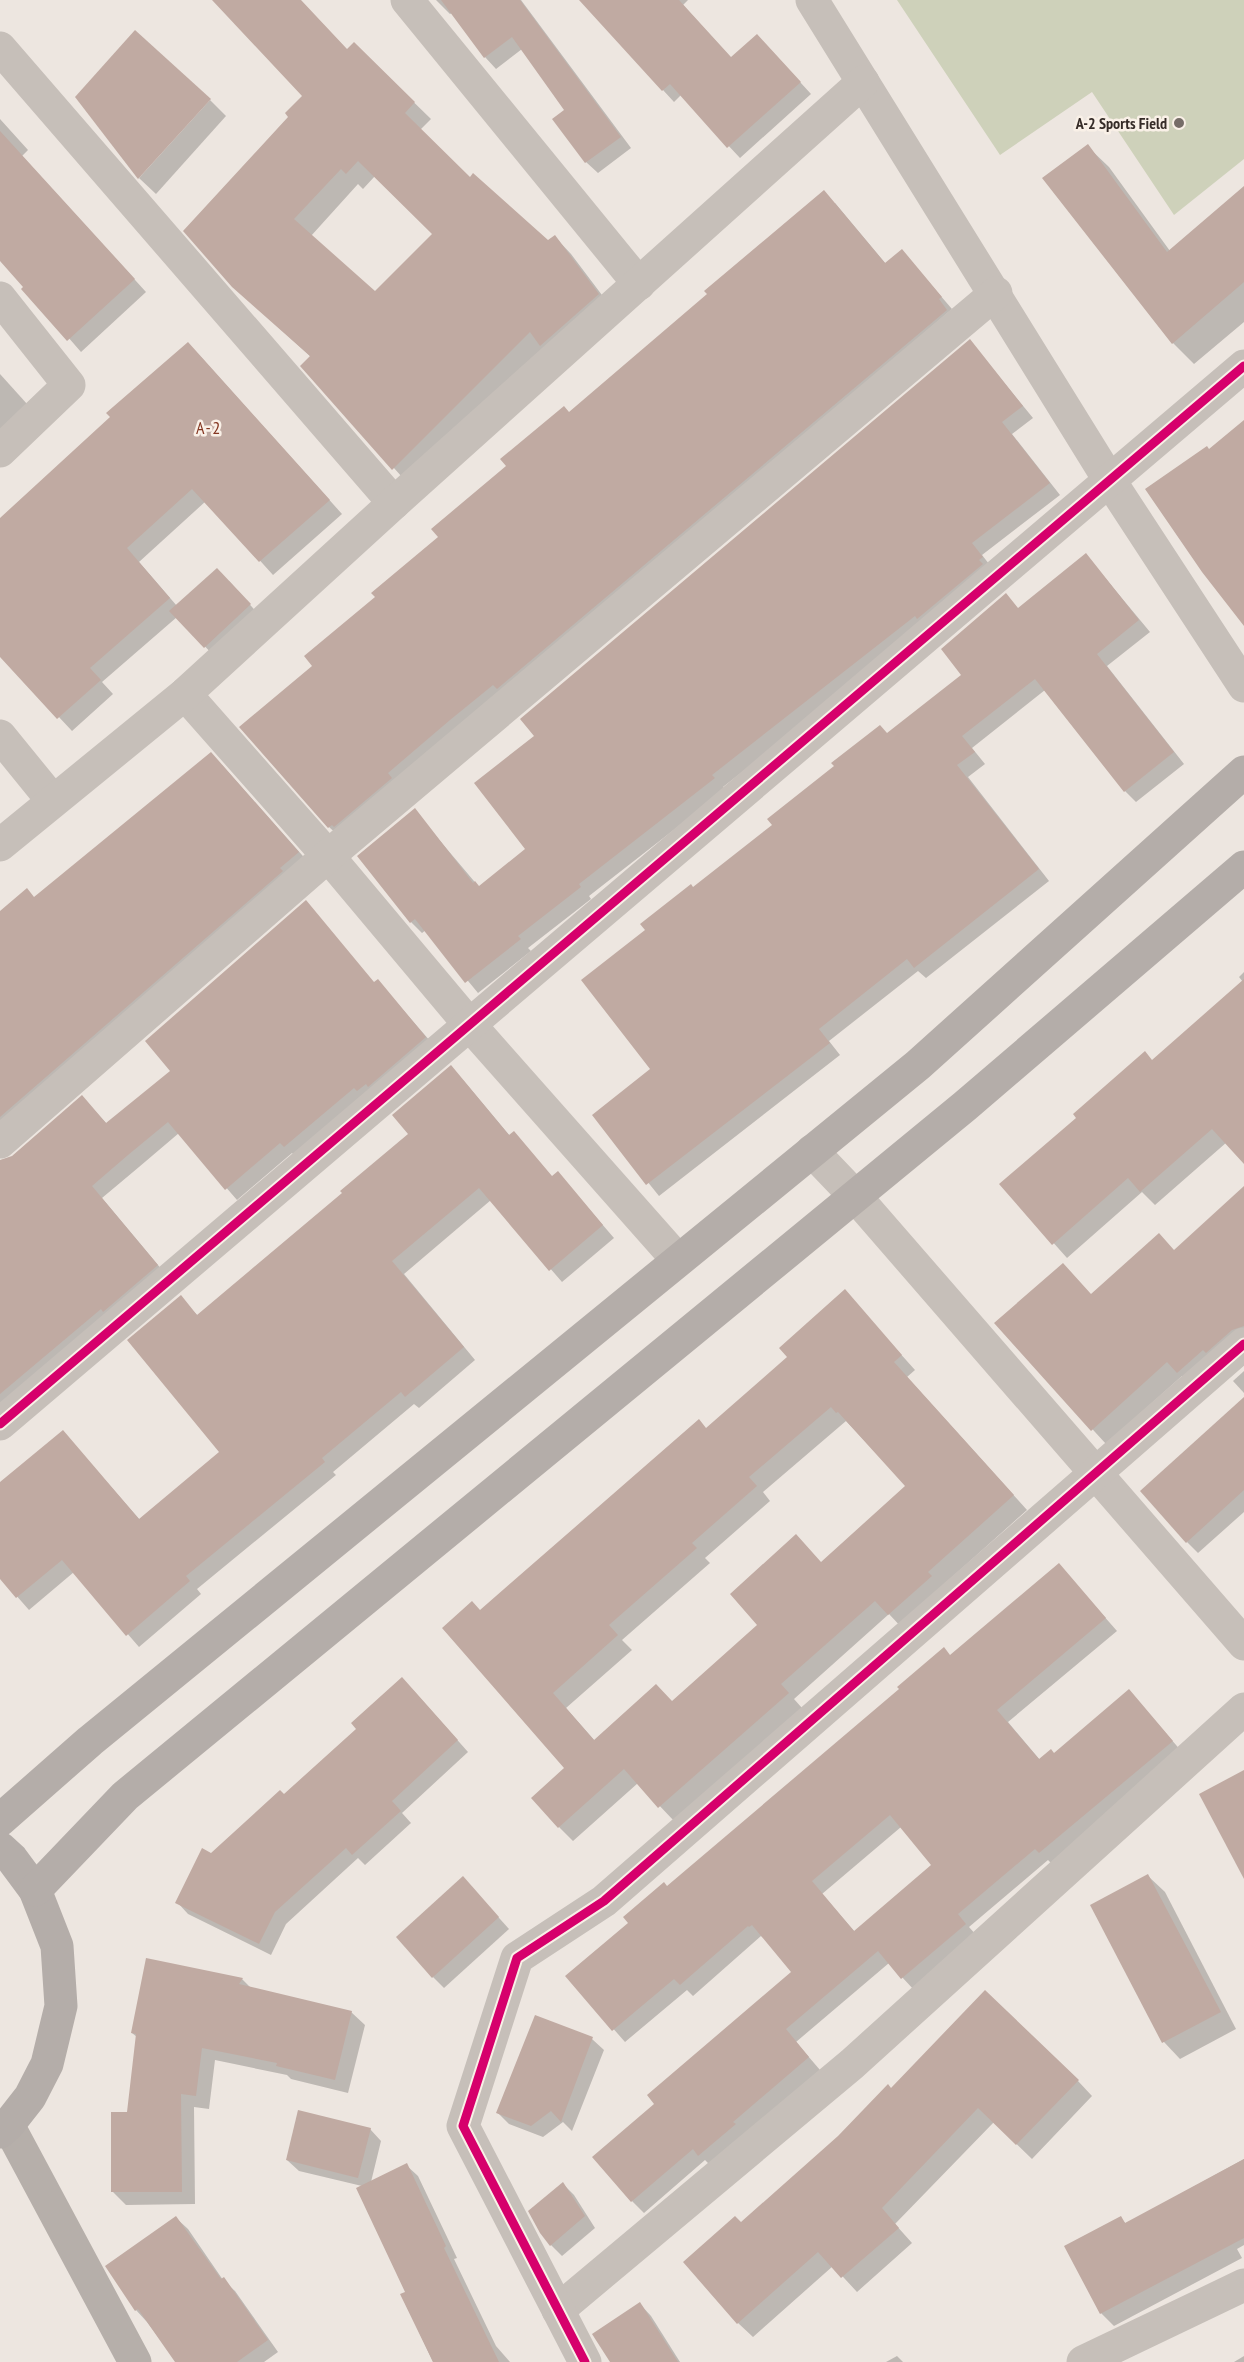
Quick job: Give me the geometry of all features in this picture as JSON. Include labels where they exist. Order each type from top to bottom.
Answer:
[{"type":"main road","points":[[0,1820],[90,1741],[677,1259],[918,1065],[1244,772]]},
{"type":"main road","points":[[35,1890],[125,1796],[974,1098],[1244,867]]},
{"type":"main road","points":[[0,1848],[12,1859],[35,1890],[57,1946],[61,2006],[47,2064],[30,2097],[4,2128]]},
{"type":"street","points":[[407,0],[639,284]]},
{"type":"street","points":[[812,0],[996,293],[1110,481],[1244,686]]},
{"type":"street","points":[[0,48],[394,503]]},
{"type":"street","points":[[0,845],[185,694],[862,82]]},
{"type":"street","points":[[0,1142],[328,856],[996,293]]},
{"type":"street","points":[[0,298],[69,385],[0,451]]},
{"type":"street","points":[[0,1424],[1244,366]]},
{"type":"street","points":[[185,694],[328,856],[469,1024],[677,1259]]},
{"type":"street","points":[[0,736],[53,801]]},
{"type":"street","points":[[812,1151],[855,1196],[1244,1644]]},
{"type":"street","points":[[585,2362],[463,2126],[517,1958],[604,1901],[1244,1344]]},
{"type":"street","points":[[558,2310],[852,2064],[1244,1709]]},
{"type":"street","points":[[4,2128],[135,2362]]},
{"type":"street","points":[[1083,2362],[1244,2285]]},
{"type":"green space","name":"A-2 Sports Field","points":[[897,0],[1244,0],[1244,159],[1174,215],[1092,92],[1000,155]]},
{"type":"building","points":[[212,0],[301,0],[347,49],[354,42],[415,102],[405,113],[470,177],[473,173],[548,240],[555,235],[599,294],[540,346],[530,332],[392,470],[300,366],[310,356],[232,287],[183,231],[288,117],[285,113],[302,96]],"holes":[[[358,161],[432,234],[375,291],[294,219],[341,169],[346,174]]]},
{"type":"building","points":[[441,0],[520,0],[621,137],[585,163],[552,119],[564,110],[512,37],[484,58]]},
{"type":"building","points":[[579,0],[679,0],[731,57],[757,34],[801,82],[727,148],[670,84],[662,91]]},
{"type":"building","points":[[135,30],[211,99],[138,179],[75,97]]},
{"type":"building","points":[[0,131],[135,279],[67,341],[21,289],[23,287],[0,261]]},
{"type":"building","points":[[1088,144],[1167,252],[1244,186],[1244,282],[1172,344],[1042,178]]},
{"type":"building","points":[[824,190],[885,263],[902,249],[942,297],[939,299],[947,310],[497,689],[493,685],[450,720],[388,773],[392,778],[334,827],[332,825],[328,828],[239,727],[312,666],[304,656],[375,597],[371,593],[438,537],[431,529],[506,466],[500,459],[564,406],[569,412],[707,294],[704,291]]},
{"type":"building","points":[[970,339],[1023,406],[1002,422],[1050,483],[972,543],[983,557],[979,560],[983,564],[917,619],[915,616],[712,775],[715,778],[579,884],[581,887],[518,936],[521,939],[465,983],[415,919],[410,923],[357,856],[415,808],[473,883],[475,881],[479,886],[525,849],[474,783],[534,736],[520,719]]},
{"type":"building","points":[[188,342],[330,500],[259,562],[192,489],[127,548],[170,598],[90,668],[101,680],[57,719],[0,657],[0,518],[110,417],[106,413]]},
{"type":"building","points":[[1244,420],[1244,626],[1202,572],[1145,489],[1207,446],[1209,449]]},
{"type":"building","points":[[1086,553],[1139,620],[1097,654],[1174,752],[1124,792],[1035,679],[962,736],[975,752],[957,765],[1039,869],[914,968],[907,959],[819,1029],[830,1043],[646,1185],[592,1115],[650,1069],[581,980],[645,930],[640,924],[691,884],[693,887],[772,825],[767,819],[834,766],[831,763],[880,725],[887,733],[961,675],[941,649],[1006,593],[1018,608]]},
{"type":"building","points":[[217,568],[251,604],[204,648],[169,611]]},
{"type":"building","points":[[211,752],[299,852],[280,868],[283,871],[0,1117],[0,911],[27,888],[34,897]]},
{"type":"building","points":[[306,900],[374,982],[378,979],[426,1037],[368,1087],[366,1084],[357,1091],[354,1088],[284,1147],[280,1143],[225,1190],[168,1122],[128,1155],[92,1186],[158,1265],[103,1312],[101,1309],[0,1394],[0,1160],[12,1156],[82,1095],[106,1123],[170,1071],[145,1041]]},
{"type":"building","points":[[1244,979],[1244,1164],[1212,1129],[1140,1192],[1128,1178],[1052,1245],[999,1184],[1076,1118],[1073,1114],[1145,1051],[1152,1060]]},
{"type":"building","points":[[451,1065],[509,1135],[514,1131],[552,1176],[558,1171],[603,1225],[549,1271],[479,1188],[392,1261],[464,1347],[405,1397],[401,1392],[322,1458],[325,1462],[186,1576],[190,1581],[126,1636],[62,1560],[16,1598],[0,1579],[0,1482],[63,1430],[139,1519],[219,1452],[127,1340],[181,1295],[197,1315],[342,1193],[340,1191],[408,1134],[392,1115]]},
{"type":"building","points":[[1244,1186],[1244,1326],[1232,1330],[1206,1353],[1203,1350],[1177,1373],[1167,1362],[1091,1431],[994,1323],[1063,1263],[1091,1294],[1159,1233],[1174,1250]]},
{"type":"building","points":[[845,1289],[902,1355],[894,1362],[1014,1495],[928,1572],[932,1576],[888,1615],[875,1601],[781,1684],[789,1693],[658,1808],[624,1769],[558,1828],[531,1798],[564,1768],[442,1628],[472,1601],[480,1610],[699,1419],[706,1428],[787,1357],[779,1348]],"holes":[[[831,1407],[836,1413],[838,1412],[905,1486],[821,1562],[796,1534],[730,1594],[757,1625],[672,1701],[656,1684],[594,1740],[553,1693],[618,1635],[609,1625],[697,1548],[692,1543],[757,1486],[749,1477]]]},
{"type":"building","points":[[1244,1397],[1244,1490],[1186,1543],[1140,1491]]},
{"type":"building","points":[[1059,1563],[1106,1618],[997,1710],[1039,1759],[1051,1749],[1054,1753],[1129,1689],[1173,1741],[1039,1853],[1035,1849],[958,1914],[966,1924],[901,1979],[878,1951],[786,2029],[809,2057],[733,2122],[736,2124],[698,2156],[693,2149],[631,2202],[592,2157],[654,2104],[647,2095],[791,1972],[752,1925],[748,1926],[680,1985],[674,1979],[612,2031],[565,1976],[628,1923],[623,1917],[664,1882],[667,1886],[899,1689],[897,1687],[944,1647],[950,1655]],"holes":[[[890,1815],[931,1865],[854,1931],[812,1881]]]},
{"type":"building","points":[[402,1677],[458,1740],[392,1801],[401,1811],[352,1855],[346,1848],[275,1912],[259,1944],[175,1903],[202,1848],[211,1853],[280,1790],[284,1794],[356,1729],[351,1723]]},
{"type":"building","points":[[1244,1770],[1244,1879],[1199,1794]]},
{"type":"building","points":[[1148,1874],[1221,2012],[1162,2043],[1090,1905]]},
{"type":"building","points":[[463,1876],[499,1917],[432,1978],[396,1937]]},
{"type":"building","points":[[146,1958],[243,1978],[239,1984],[352,2011],[335,2080],[276,2066],[277,2063],[202,2048],[196,2096],[181,2094],[182,2192],[111,2192],[111,2112],[127,2112],[136,2034],[131,2033]]},
{"type":"building","points":[[985,1990],[1079,2080],[1016,2145],[978,2108],[882,2208],[899,2228],[841,2278],[818,2252],[737,2324],[683,2262],[735,2216],[741,2222],[838,2136],[888,2084],[891,2088]]},
{"type":"building","points":[[535,2015],[593,2037],[561,2122],[551,2111],[531,2126],[496,2113]]},
{"type":"building","points":[[298,2110],[371,2128],[358,2178],[286,2160]]},
{"type":"building","points":[[1244,2159],[1244,2238],[1100,2314],[1064,2246],[1121,2216],[1125,2223]]},
{"type":"building","points":[[407,2163],[446,2246],[444,2248],[499,2362],[433,2362],[400,2294],[405,2292],[356,2188]]},
{"type":"building","points":[[563,2182],[585,2216],[550,2246],[528,2211]]},
{"type":"building","points":[[176,2216],[221,2279],[224,2277],[268,2340],[237,2362],[175,2362],[138,2309],[135,2311],[105,2266]]},
{"type":"building","points":[[640,2302],[678,2362],[610,2362],[592,2334]]},
{"type":"cycle path","points":[[0,1424],[1244,366]]},
{"type":"cycle path","points":[[585,2362],[463,2126],[517,1958],[604,1901],[1244,1344]]},
{"type":"place","name":"A-2 Sports Field","points":[[1179,123]]},
{"type":"district","name":"A-2","points":[[209,427]]}]
